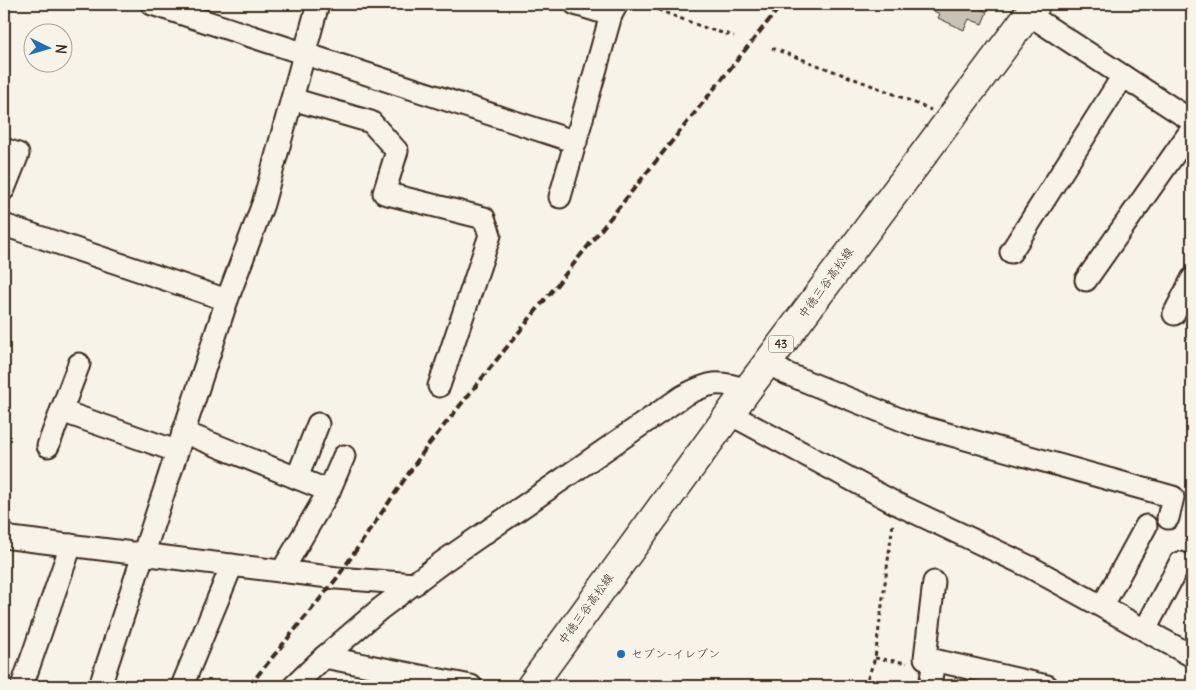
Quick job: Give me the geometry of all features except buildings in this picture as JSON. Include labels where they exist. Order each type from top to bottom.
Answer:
[{"type":"main road","name":"中徳三谷高松線","points":[[531,686],[611,573],[1032,9]]},
{"type":"street","points":[[152,4],[576,142]]},
{"type":"street","points":[[100,686],[142,553],[227,300],[263,204],[318,4]]},
{"type":"street","points":[[560,197],[614,9],[575,4]]},
{"type":"street","points":[[1032,9],[1123,76],[1192,121]]},
{"type":"street","points":[[1011,252],[1123,76]]},
{"type":"street","points":[[292,99],[371,122],[397,151],[384,193],[484,218],[490,235],[438,386]]},
{"type":"street","points":[[1086,280],[1192,128]]},
{"type":"street","points":[[4,149],[18,154],[4,189]]},
{"type":"street","points":[[4,225],[227,300]]},
{"type":"street","points":[[1174,314],[1192,279]]},
{"type":"street","points":[[768,362],[784,373],[912,424],[1174,497],[1168,518]]},
{"type":"street","points":[[48,446],[79,364]]},
{"type":"street","points":[[294,686],[324,657],[380,609],[683,396],[706,384],[725,383],[747,390]]},
{"type":"street","points":[[61,411],[179,442],[297,478],[329,491]]},
{"type":"street","points":[[730,414],[895,503],[1030,567],[1103,605],[1192,656]]},
{"type":"street","points":[[297,478],[318,424]]},
{"type":"street","points":[[282,571],[329,491],[344,456]]},
{"type":"street","points":[[1103,605],[1146,526]]},
{"type":"street","points":[[4,535],[11,538],[337,578],[415,584]]},
{"type":"street","points":[[22,686],[71,545]]},
{"type":"street","points":[[1145,630],[1180,563]]},
{"type":"street","points":[[182,686],[232,565]]},
{"type":"street","points":[[930,686],[929,659],[934,582]]},
{"type":"street","points":[[324,657],[471,686]]},
{"type":"street","points":[[929,659],[1047,686]]},
{"type":"path","points":[[643,4],[708,29],[734,36]]},
{"type":"path","points":[[772,48],[889,92],[950,118]]},
{"type":"path","points":[[865,686],[875,658],[895,503]]},
{"type":"path","points":[[875,658],[916,664],[929,659]]},
{"type":"railway","points":[[249,686],[337,578],[426,448],[782,4]]},
{"type":"place","name":"セブン-イレブン","points":[[621,654]]}]
